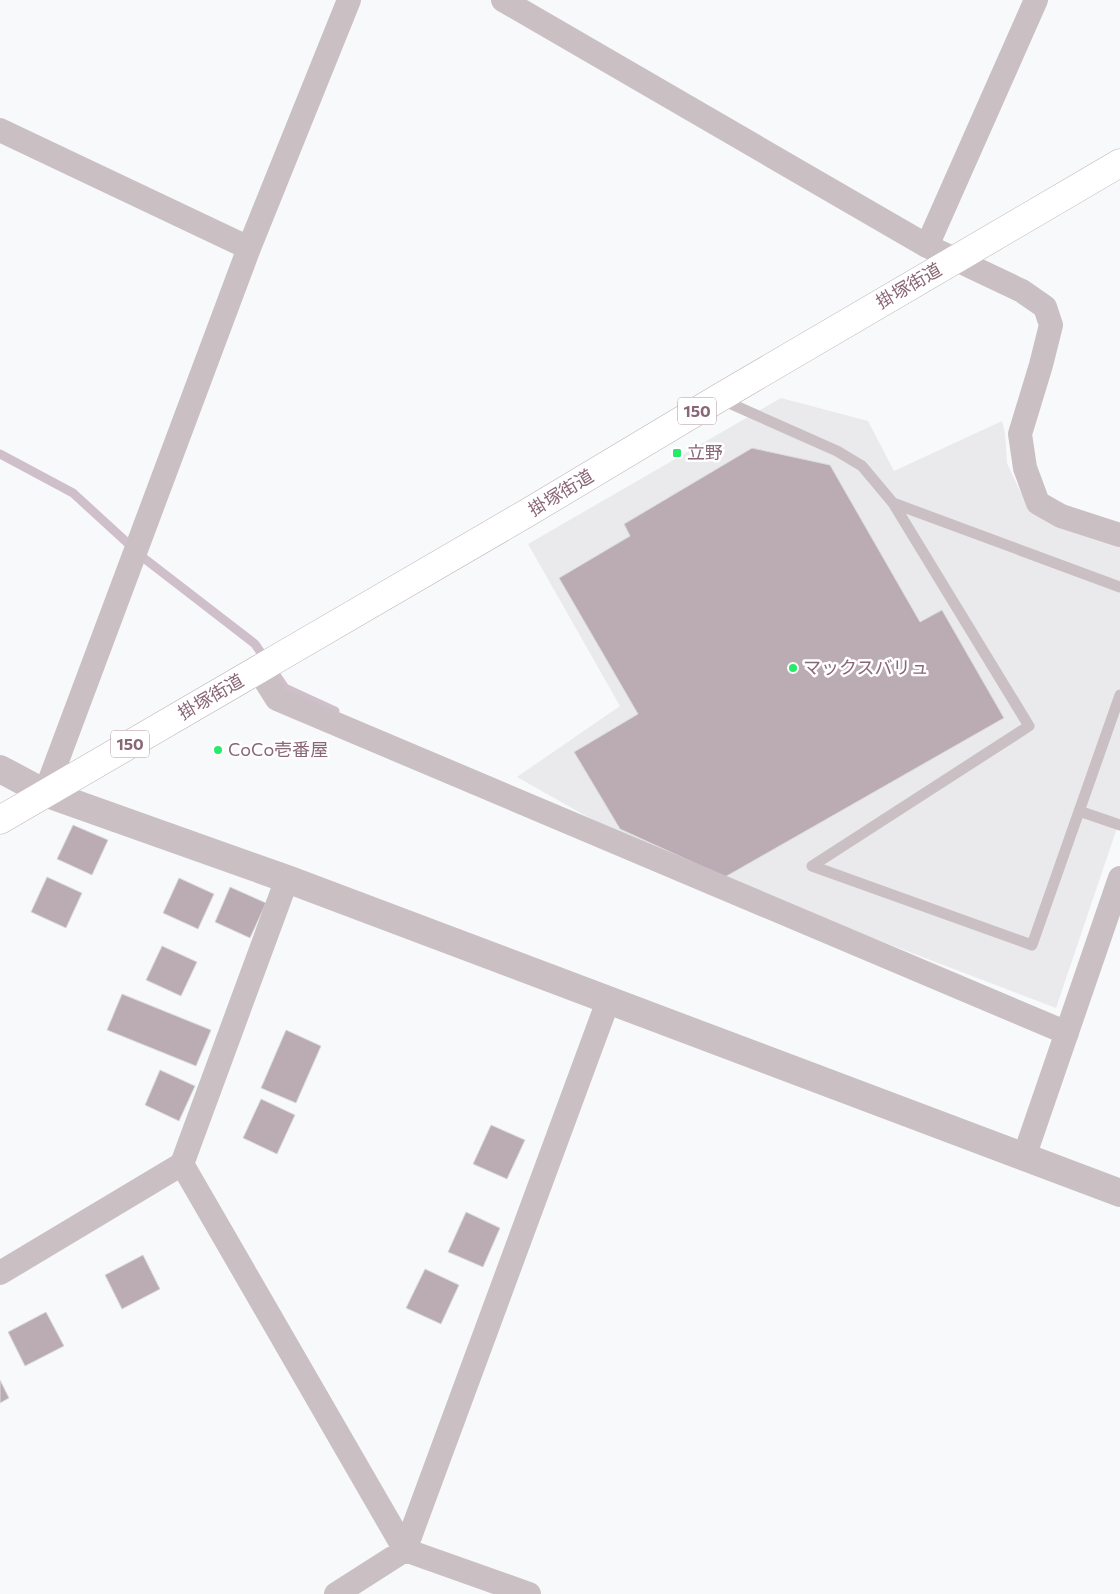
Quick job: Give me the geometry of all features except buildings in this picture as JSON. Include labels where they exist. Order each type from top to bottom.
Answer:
[{"type":"highway","name":"掛塚街道","points":[[0,820],[1120,163]]},
{"type":"street","points":[[45,793],[249,248],[349,0]]},
{"type":"street","points":[[503,0],[927,246],[1022,291],[1045,307],[1051,325],[1020,434],[1025,468],[1038,502],[1061,516],[1120,534]]},
{"type":"street","points":[[927,246],[1036,0]]},
{"type":"street","points":[[0,130],[249,248]]},
{"type":"street","points":[[264,666],[277,699],[1067,1033]]},
{"type":"street","points":[[0,769],[45,793],[287,879],[1120,1193]]},
{"type":"street","points":[[1024,1157],[1120,878]]},
{"type":"street","points":[[0,1273],[182,1164],[287,879]]},
{"type":"street","points":[[336,1594],[405,1550],[608,1001]]},
{"type":"street","points":[[182,1164],[405,1550],[529,1594]]},
{"type":"lane","points":[[719,398],[838,451],[862,466],[893,503],[1029,726],[812,866],[1032,945],[1120,695]]},
{"type":"lane","points":[[893,503],[1120,587]]},
{"type":"lane","points":[[1079,811],[1120,826]]},
{"type":"shaded area","points":[[781,398],[868,421],[894,471],[1002,421],[1005,433],[1007,463],[1020,491],[1038,512],[1057,525],[1120,547],[1120,819],[1056,1008],[726,882],[616,833],[517,777],[620,706],[528,544]]},
{"type":"waterway","points":[[0,454],[73,493],[145,559],[255,644],[285,688],[335,711]]},
{"type":"place","name":"立野","points":[[677,453]]},
{"type":"place","name":"マックスバリュ","points":[[793,668]]},
{"type":"place","name":"CoCo壱番屋","points":[[218,750]]}]
